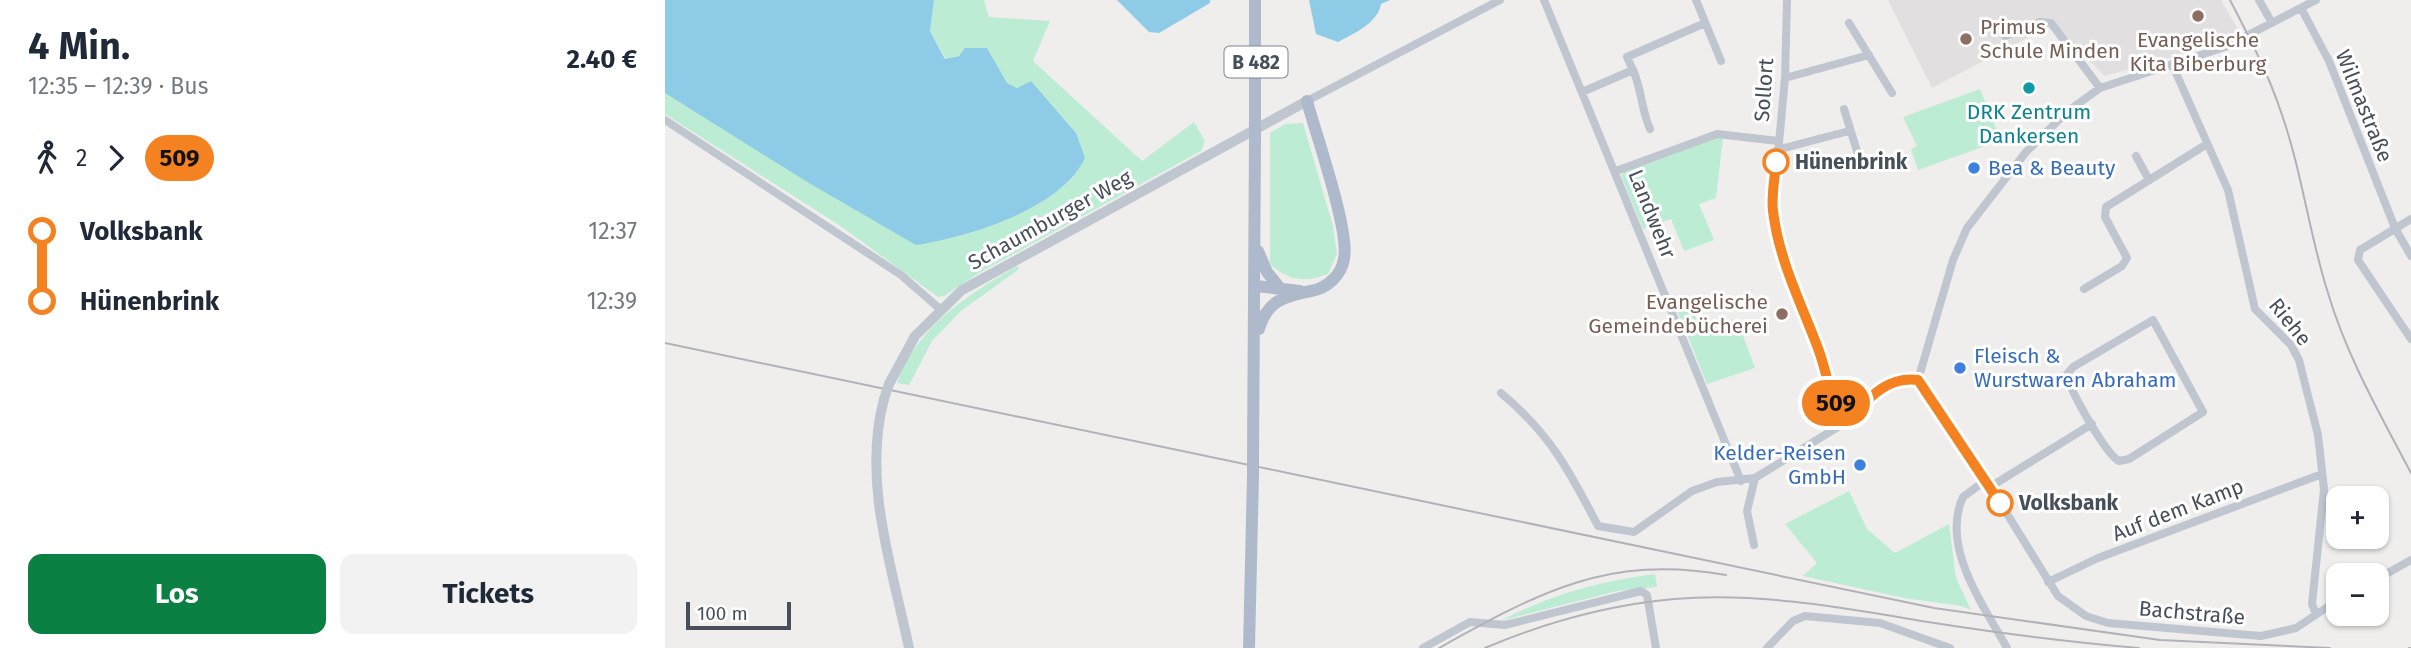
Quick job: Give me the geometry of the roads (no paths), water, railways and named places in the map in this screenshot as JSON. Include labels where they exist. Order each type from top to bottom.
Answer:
[{"type":"main road","name":"B 482","points":[[1249,648],[1256,340],[1255,0]]},
{"type":"main road","points":[[1256,291],[1304,292],[1324,286],[1335,278],[1343,266],[1346,246],[1307,101]]},
{"type":"main road","points":[[1255,247],[1267,272],[1282,291]]},
{"type":"main road","points":[[1256,340],[1267,309],[1282,291]]},
{"type":"street","name":"Schaumburger Weg","points":[[909,648],[876,481],[876,438],[884,399],[915,336],[940,309],[982,278],[1307,101],[1500,0]]},
{"type":"street","name":"Landwehr","points":[[1543,0],[1741,481]]},
{"type":"street","points":[[1696,0],[1721,61]]},
{"type":"street","name":"Sollort","points":[[1787,0],[1785,78],[1773,208],[1781,251],[1822,361],[1830,395],[1850,418]]},
{"type":"street","points":[[2259,0],[2272,23]]},
{"type":"street","points":[[1501,393],[1548,437],[1563,458],[1598,526],[1634,532],[1692,491],[1717,482],[1755,478],[1850,418],[1883,385],[1909,379],[1918,380],[1959,244],[1981,206],[2042,135],[2068,111],[2100,88],[2225,47],[2316,0]]},
{"type":"street","name":"Wilmastraße","points":[[2301,8],[2329,61],[2395,228],[2411,256]]},
{"type":"street","points":[[2005,36],[2040,22],[2051,23],[2100,88]]},
{"type":"street","points":[[1650,129],[1641,109],[1643,93],[1627,57],[1705,23]]},
{"type":"street","points":[[1849,23],[1892,93]]},
{"type":"street","points":[[1785,78],[1869,55]]},
{"type":"street","name":"Riehe","points":[[2172,64],[2233,208],[2247,285],[2255,309],[2298,355],[2318,435],[2322,474],[2323,489],[2312,604],[2316,614]]},
{"type":"street","points":[[1582,92],[1633,70]]},
{"type":"street","points":[[1844,109],[1861,164]]},
{"type":"street","points":[[665,120],[901,275],[940,309]]},
{"type":"street","points":[[1616,172],[1717,134],[1778,145],[1849,131]]},
{"type":"street","points":[[2084,289],[2126,262],[2127,253],[2103,212],[2106,207],[2148,178],[2207,144]]},
{"type":"street","points":[[2136,156],[2148,178]]},
{"type":"street","points":[[2411,219],[2360,250],[2358,260],[2411,339]]},
{"type":"street","points":[[2153,320],[2201,404],[2202,415],[2129,459],[2119,461],[2112,456],[2092,424],[2069,382],[2069,370],[2153,320]]},
{"type":"street","name":"Bachstraße","points":[[1918,380],[1988,483],[2048,582],[2069,607],[2108,623],[2261,636],[2296,628],[2326,608]]},
{"type":"street","points":[[2007,648],[1967,573],[1958,541],[1957,519],[1962,497],[2092,424]]},
{"type":"street","name":"Auf dem Kamp","points":[[2048,582],[2098,558],[2322,474]]},
{"type":"street","points":[[1753,545],[1747,511],[1755,478]]},
{"type":"street","points":[[2389,572],[2411,560]]},
{"type":"street","points":[[1423,648],[1470,622],[1505,625],[1641,591],[1647,595],[1655,646]]},
{"type":"street","points":[[1767,648],[1793,621],[1805,616],[1880,623],[1950,648]]},
{"type":"water","points":[[665,0],[934,0],[930,31],[945,59],[959,56],[965,48],[987,48],[1007,83],[1017,88],[1031,81],[1076,133],[1085,158],[1073,176],[1035,206],[986,227],[916,245],[809,183],[665,93]]},
{"type":"water","points":[[1117,0],[1210,0],[1210,3],[1159,33],[1149,32]]},
{"type":"water","points":[[1309,0],[1390,0],[1381,4],[1370,22],[1338,42],[1316,34]]},
{"type":"railway","points":[[2230,0],[2264,69],[2281,112],[2295,157],[2321,271],[2336,317],[2365,385],[2411,473]]},
{"type":"railway","points":[[665,343],[1934,608],[2160,640],[2330,648]]},
{"type":"railway","points":[[1439,648],[1542,595],[1609,574],[1684,570],[1726,575]]},
{"type":"railway","points":[[1485,648],[1531,630],[1601,610],[1706,597],[1802,603],[2007,633],[2139,648]]},
{"type":"place","name":"Evangelische Kita Biberburg","points":[[2198,16]]},
{"type":"place","name":"Primus Schule Minden","points":[[1966,39]]},
{"type":"place","name":"DRK Zentrum Dankersen","points":[[2029,88]]},
{"type":"place","name":"Hünenbrink","points":[[1776,162]]},
{"type":"place","name":"Bea & Beauty","points":[[1974,168]]},
{"type":"place","name":"Evangelische Gemeindebücherei","points":[[1782,314]]},
{"type":"place","name":"Fleisch & Wurstwaren Abraham","points":[[1960,368]]},
{"type":"place","name":"Kelder-Reisen GmbH","points":[[1860,465]]},
{"type":"place","name":"Volksbank","points":[[2000,503]]}]
